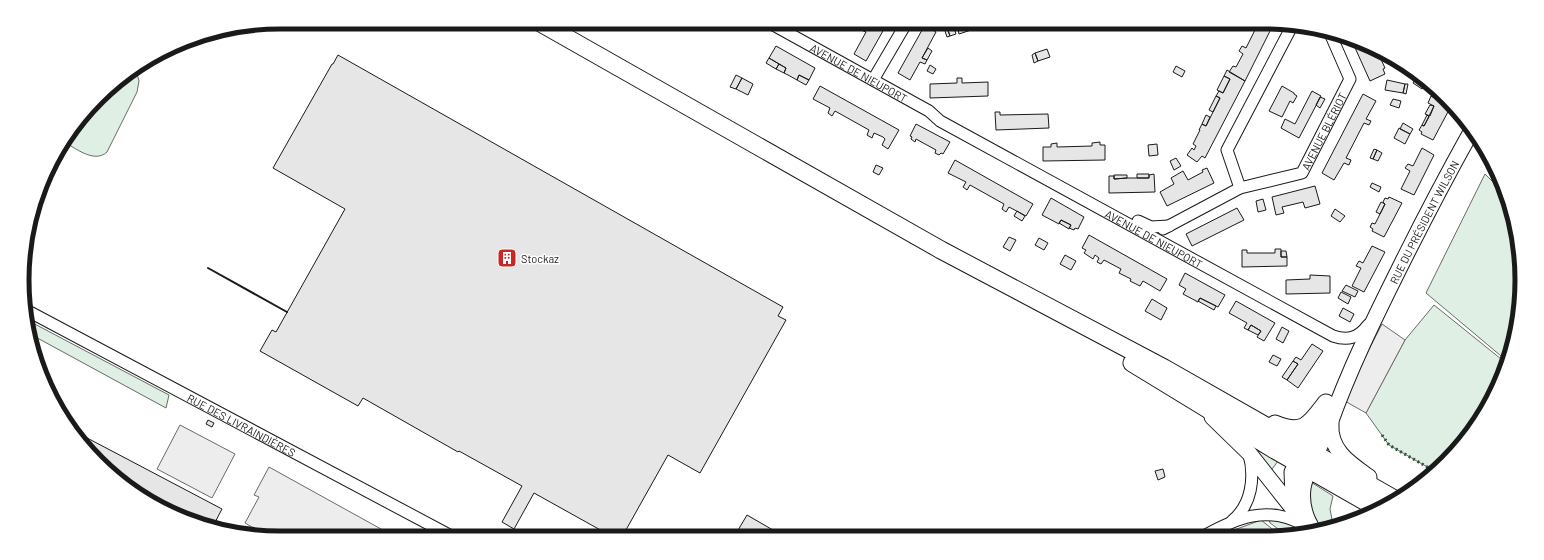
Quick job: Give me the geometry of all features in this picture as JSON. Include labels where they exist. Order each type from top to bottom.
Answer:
[{"type":"main road","points":[[551,29],[941,250],[1164,368],[1311,450],[1390,497]]},
{"type":"main road","name":"RUE DU PRÉSIDENT WILSON","points":[[1303,467],[1329,411],[1354,348],[1377,313],[1442,184],[1469,135]]},
{"type":"main road","points":[[1019,290],[1080,331],[1195,402],[1303,467],[1373,506]]},
{"type":"main road","points":[[1164,368],[1287,428],[1298,429],[1308,426],[1329,411]]},
{"type":"main road","points":[[1195,402],[1249,453],[1305,525]]},
{"type":"main road","points":[[1329,411],[1332,438],[1336,449],[1342,457],[1395,494]]},
{"type":"main road","points":[[1303,467],[1292,472],[1291,479],[1293,498],[1305,525]]},
{"type":"main road","points":[[1303,467],[1303,504],[1305,525]]},
{"type":"street","name":"AVENUE DE NIEUPORT","points":[[781,29],[929,111],[940,121],[1333,336],[1345,339],[1357,336],[1364,330],[1377,313]]},
{"type":"street","points":[[873,80],[903,29]]},
{"type":"street","points":[[1240,188],[1227,150],[1290,31]]},
{"type":"street","name":"AVENUE BLÉRIOT","points":[[1150,235],[1240,188],[1302,173],[1350,79],[1332,39]]},
{"type":"street","name":"AVENUE DE NIEUPORT","points":[[929,111],[941,113],[1151,227],[1169,226]]},
{"type":"street","name":"RUE DES LIVRAINDIÈRES","points":[[31,314],[442,531]]},
{"type":"street","points":[[1230,522],[1241,512],[1250,492],[1252,471],[1249,453]]},
{"type":"street","points":[[1213,531],[1230,522],[1252,516],[1267,514],[1282,516],[1305,525]]},
{"type":"green space","points":[[137,74],[139,81],[137,92],[107,152],[102,155],[92,156],[81,152],[69,145],[81,127],[115,91]]},
{"type":"green space","points":[[1485,174],[1497,186],[1502,199],[1513,247],[1515,280],[1513,313],[1503,358],[1426,293]]},
{"type":"green space","points":[[1434,305],[1502,360],[1489,391],[1473,419],[1453,445],[1430,468],[1389,445],[1366,413],[1405,340]]},
{"type":"green space","points":[[33,323],[169,395],[166,408],[36,337]]},
{"type":"green space","points":[[1255,449],[1278,461],[1270,472]]},
{"type":"green space","points":[[1311,482],[1333,496],[1330,509],[1332,521],[1316,525],[1307,506]]},
{"type":"green space","points":[[1269,519],[1279,520],[1288,523],[1297,529],[1280,530],[1270,523]]},
{"type":"green space","points":[[1261,520],[1274,530],[1264,531],[1231,531]]},
{"type":"shaded area","points":[[1382,324],[1405,340],[1366,413],[1343,400]]},
{"type":"shaded area","points":[[180,425],[235,454],[212,498],[157,469]]},
{"type":"shaded area","points":[[269,467],[385,531],[256,530],[245,523],[259,497],[254,495]]},
{"type":"building","points":[[884,29],[866,61],[854,54],[866,32],[861,30]]},
{"type":"building","points":[[923,29],[931,29],[936,32],[922,58],[927,60],[925,64],[920,62],[910,80],[898,73]]},
{"type":"building","points":[[944,29],[948,29],[950,36],[947,37]]},
{"type":"building","points":[[948,29],[974,29],[959,34],[958,30],[955,31],[956,34],[950,36]]},
{"type":"building","points":[[1256,29],[1271,29],[1245,81],[1229,72],[1233,66],[1236,67],[1243,54],[1239,51],[1242,46],[1246,48]]},
{"type":"building","points":[[776,46],[815,68],[809,80],[799,75],[797,80],[784,73],[786,68],[769,58]]},
{"type":"building","points":[[1354,46],[1380,58],[1385,68],[1383,69],[1385,74],[1370,81]]},
{"type":"building","points":[[928,48],[932,51],[927,60],[922,58]]},
{"type":"building","points":[[1047,49],[1050,57],[1038,61],[1035,53]]},
{"type":"building","points":[[1035,53],[1038,61],[1034,63],[1032,55]]},
{"type":"building","name":"Stockaz","points":[[338,55],[783,307],[778,316],[786,320],[700,473],[668,455],[625,531],[602,531],[534,493],[514,529],[502,522],[522,486],[459,451],[458,452],[363,398],[358,406],[260,351],[272,330],[276,332],[345,209],[273,168]]},
{"type":"building","points":[[769,58],[779,64],[776,69],[766,63]]},
{"type":"building","points":[[779,64],[786,68],[784,73],[776,69]]},
{"type":"building","points":[[930,65],[936,69],[933,74],[927,71]]},
{"type":"building","points":[[1176,66],[1185,71],[1182,77],[1173,72]]},
{"type":"building","points":[[1227,70],[1245,81],[1205,158],[1202,156],[1197,162],[1187,155],[1192,148],[1194,150],[1196,146],[1193,144],[1202,124],[1206,126],[1220,98],[1216,96],[1219,91],[1223,93],[1230,79],[1224,76]]},
{"type":"building","points":[[736,75],[742,78],[736,89],[730,87]]},
{"type":"building","points":[[799,75],[809,80],[806,85],[797,80]]},
{"type":"building","points":[[1224,76],[1230,79],[1223,93],[1217,90]]},
{"type":"building","points":[[742,78],[753,84],[748,95],[736,89]]},
{"type":"building","points":[[957,78],[962,78],[962,83],[988,82],[988,96],[930,98],[930,84],[957,83]]},
{"type":"building","points":[[1387,80],[1405,84],[1403,93],[1385,90]]},
{"type":"building","points":[[1415,80],[1424,87],[1422,89],[1413,83]]},
{"type":"building","points":[[1405,84],[1408,84],[1406,94],[1403,93]]},
{"type":"building","points":[[820,86],[899,130],[888,149],[882,145],[885,139],[883,137],[874,133],[872,138],[867,135],[869,130],[835,111],[832,116],[828,113],[830,108],[813,99]]},
{"type":"building","points":[[1282,86],[1297,96],[1293,103],[1290,101],[1282,117],[1269,111]]},
{"type":"building","points":[[1312,91],[1321,96],[1299,138],[1281,128],[1285,119],[1295,124]]},
{"type":"building","points":[[1363,94],[1376,101],[1366,119],[1371,121],[1369,125],[1364,123],[1346,158],[1351,160],[1349,165],[1344,163],[1334,180],[1322,173]]},
{"type":"building","points":[[1216,96],[1220,98],[1213,112],[1209,110]]},
{"type":"building","points":[[1431,96],[1437,99],[1449,111],[1433,140],[1421,134],[1422,132],[1419,130],[1422,125],[1424,126],[1434,106],[1428,103]]},
{"type":"building","points":[[1320,97],[1325,99],[1320,108],[1316,105]]},
{"type":"building","points":[[1393,99],[1401,101],[1399,108],[1390,105]]},
{"type":"building","points":[[1430,105],[1434,106],[1430,116],[1425,114]]},
{"type":"building","points":[[995,112],[1000,112],[1000,115],[1048,114],[1049,128],[996,130]]},
{"type":"building","points":[[1206,115],[1210,117],[1206,126],[1202,124]]},
{"type":"building","points":[[1427,115],[1429,117],[1424,126],[1422,125]]},
{"type":"building","points":[[1403,123],[1413,129],[1410,134],[1400,129]]},
{"type":"building","points":[[916,124],[950,142],[943,154],[941,153],[939,155],[935,153],[936,150],[916,139],[915,142],[911,139],[912,137],[910,136]]},
{"type":"building","points":[[1399,128],[1410,134],[1405,144],[1394,138]]},
{"type":"building","points":[[1100,142],[1100,145],[1105,145],[1105,160],[1043,161],[1043,147],[1051,147],[1051,144],[1057,143],[1057,147],[1092,146],[1092,143]]},
{"type":"building","points":[[1157,144],[1158,155],[1149,156],[1148,145]]},
{"type":"building","points":[[1422,148],[1434,155],[1414,195],[1401,189],[1410,171],[1405,168],[1408,164],[1413,166]]},
{"type":"building","points":[[1374,149],[1377,150],[1373,159],[1370,158]]},
{"type":"building","points":[[1377,150],[1382,153],[1378,161],[1373,159]]},
{"type":"building","points":[[1176,158],[1181,166],[1174,170],[1170,161]]},
{"type":"building","points":[[955,160],[1033,204],[1026,216],[1009,207],[1006,212],[1002,209],[1004,204],[970,185],[967,190],[963,187],[966,182],[948,173]]},
{"type":"building","points":[[876,165],[883,168],[879,175],[873,172]]},
{"type":"building","points":[[1207,168],[1214,183],[1167,206],[1160,192],[1174,184],[1171,178],[1183,171],[1188,180],[1203,172],[1202,170]]},
{"type":"building","points":[[1137,174],[1149,174],[1149,178],[1137,178]]},
{"type":"building","points":[[1154,174],[1155,192],[1109,193],[1109,176],[1114,176],[1114,179],[1149,178],[1149,175]]},
{"type":"building","points":[[1114,175],[1127,175],[1127,178],[1114,179]]},
{"type":"building","points":[[1372,183],[1381,187],[1379,192],[1370,187]]},
{"type":"building","points":[[1315,186],[1320,204],[1305,208],[1303,202],[1282,207],[1284,213],[1276,215],[1272,197]]},
{"type":"building","points":[[1389,197],[1402,203],[1384,237],[1372,231],[1373,229],[1370,227],[1372,223],[1375,224],[1385,204],[1383,202],[1385,198],[1388,199]]},
{"type":"building","points":[[1051,198],[1084,217],[1078,229],[1075,228],[1074,230],[1069,228],[1071,225],[1061,220],[1059,224],[1042,215]]},
{"type":"building","points":[[1263,199],[1266,210],[1258,212],[1256,201]]},
{"type":"building","points":[[1381,202],[1385,204],[1380,214],[1376,212]]},
{"type":"building","points":[[1237,208],[1244,220],[1192,246],[1186,234]]},
{"type":"building","points":[[1335,209],[1345,216],[1340,222],[1331,216]]},
{"type":"building","points":[[1017,211],[1025,216],[1022,221],[1014,216]]},
{"type":"building","points":[[1061,220],[1071,225],[1069,229],[1059,223]]},
{"type":"building","points":[[1089,235],[1167,279],[1160,291],[1143,281],[1140,286],[1130,281],[1131,279],[1119,273],[1121,269],[1104,260],[1101,264],[1097,262],[1099,258],[1095,255],[1093,259],[1084,253],[1086,250],[1082,248]]},
{"type":"building","points":[[1009,237],[1016,240],[1010,251],[1003,247]]},
{"type":"building","points":[[1039,238],[1048,243],[1044,250],[1035,245]]},
{"type":"building","points":[[1372,246],[1385,252],[1364,292],[1352,286],[1361,268],[1356,266],[1359,261],[1363,263]]},
{"type":"building","points":[[1275,249],[1281,249],[1281,257],[1287,257],[1287,266],[1242,267],[1242,250],[1247,250],[1247,253],[1275,253]]},
{"type":"building","points":[[1281,251],[1286,251],[1287,257],[1281,257]]},
{"type":"building","points":[[1065,255],[1076,261],[1071,270],[1060,264]]},
{"type":"building","points":[[1185,273],[1225,295],[1218,307],[1200,298],[1198,302],[1183,294],[1186,289],[1179,285]]},
{"type":"building","points":[[1310,275],[1330,276],[1330,293],[1286,294],[1286,280],[1310,279]]},
{"type":"building","points":[[1346,285],[1358,291],[1355,297],[1342,291]]},
{"type":"building","points":[[1341,292],[1351,297],[1348,304],[1338,298]]},
{"type":"building","points":[[1200,298],[1216,306],[1214,310],[1198,301]]},
{"type":"building","points":[[1152,299],[1167,308],[1161,320],[1145,311]]},
{"type":"building","points":[[1236,301],[1275,323],[1264,341],[1257,337],[1261,331],[1251,325],[1248,330],[1244,328],[1247,323],[1229,313]]},
{"type":"building","points":[[1343,308],[1354,314],[1350,322],[1339,316]]},
{"type":"building","points":[[1251,325],[1261,331],[1258,335],[1248,330]]},
{"type":"building","points":[[1282,327],[1289,331],[1283,343],[1276,339]]},
{"type":"building","points":[[1312,344],[1323,351],[1298,388],[1287,380],[1298,364],[1293,361],[1296,357],[1301,360]]},
{"type":"building","points":[[1273,355],[1281,359],[1277,366],[1269,362]]},
{"type":"building","points":[[1293,361],[1298,364],[1287,380],[1282,377]]},
{"type":"building","points":[[208,420],[214,423],[212,427],[206,424]]},
{"type":"building","points":[[84,436],[222,509],[215,522],[199,518],[169,505],[127,479],[115,469]]},
{"type":"building","points":[[1163,469],[1165,477],[1158,480],[1155,471]]},
{"type":"building","points":[[747,515],[775,531],[738,531]]},
{"type":"hedge","points":[[1382,435],[1389,445],[1430,468]]},
{"type":"wall","points":[[208,268],[287,312]]},
{"type":"place","name":"Stockaz","points":[[507,258]]}]
